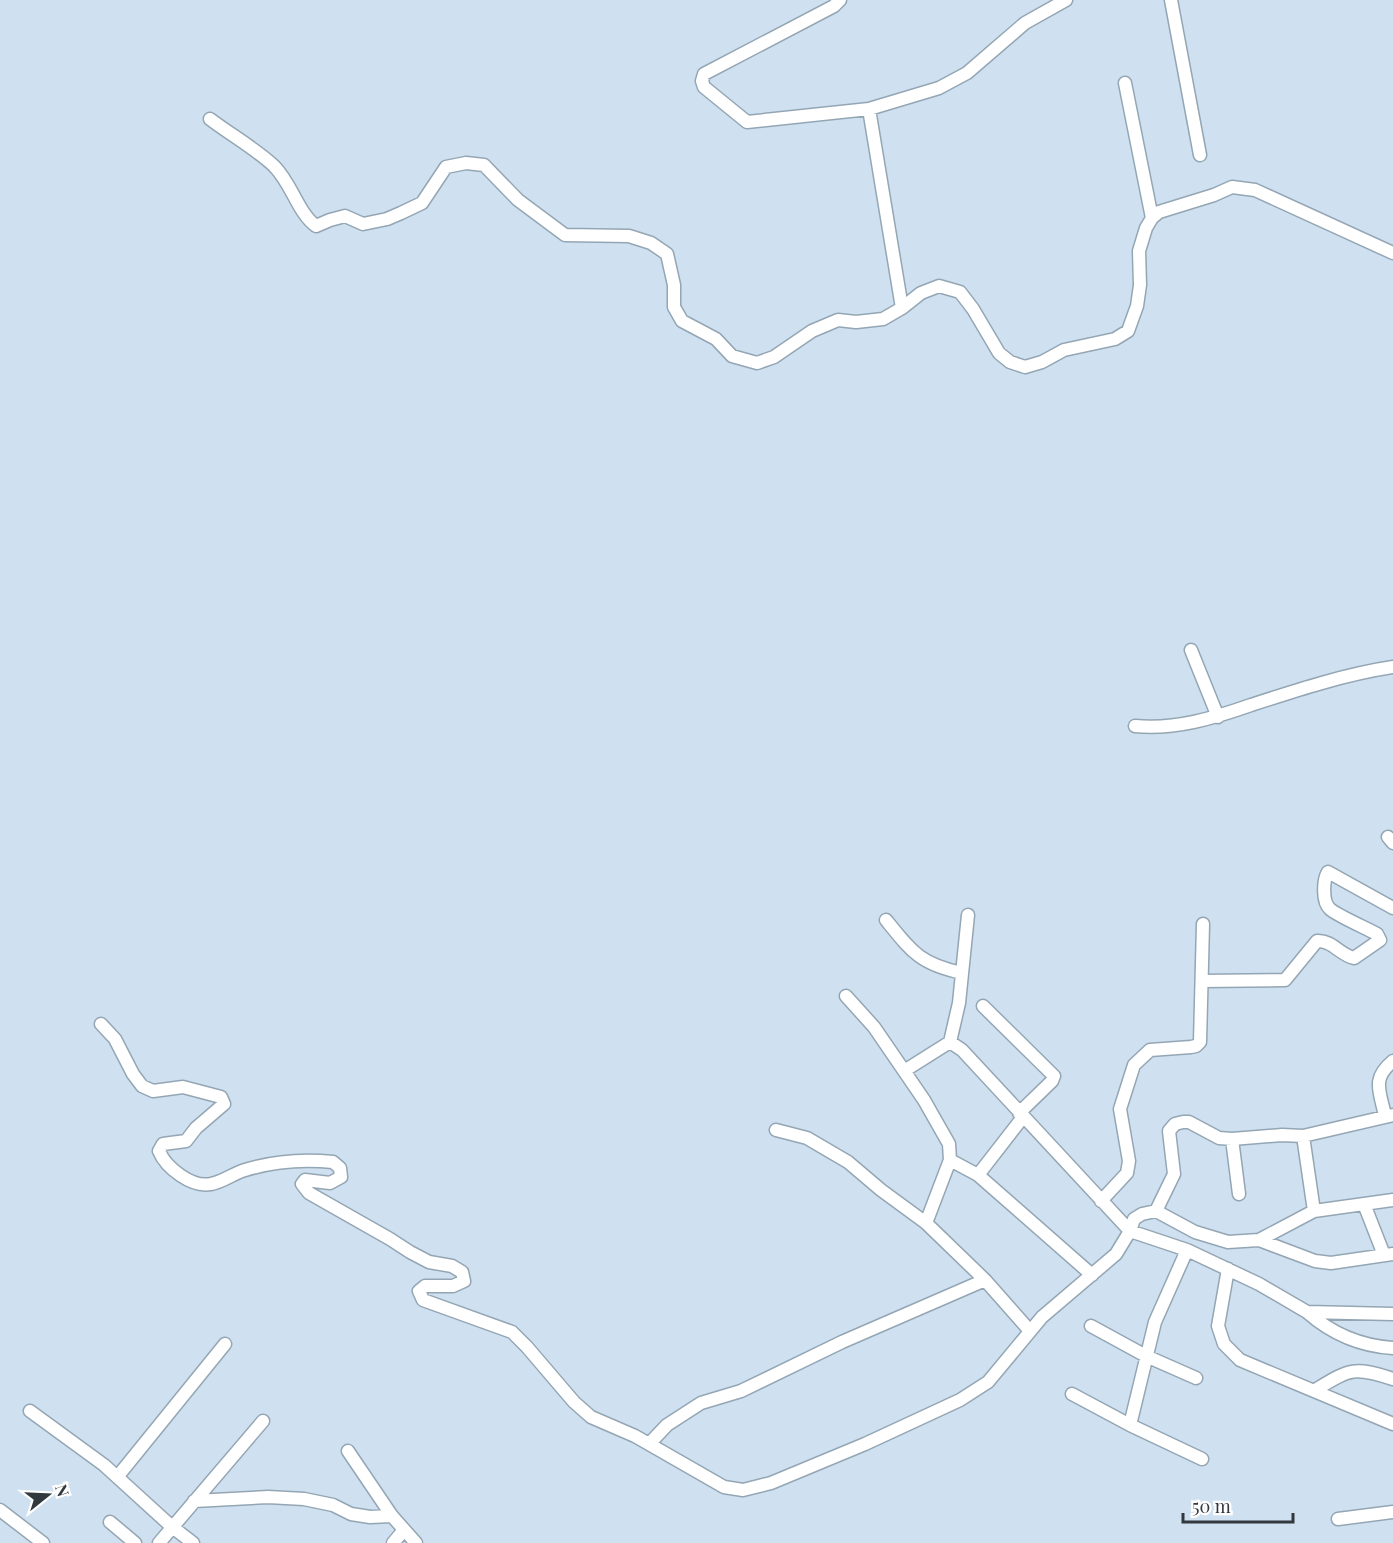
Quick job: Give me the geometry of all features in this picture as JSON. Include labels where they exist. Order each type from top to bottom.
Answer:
[{"type":"street","points":[[840,0],[834,6],[704,74],[702,81],[704,87],[747,122],[869,109],[939,88],[967,73],[1025,23],[1065,0]]},
{"type":"street","points":[[1171,0],[1200,155]]},
{"type":"street","points":[[1125,83],[1152,218]]},
{"type":"street","points":[[869,109],[902,308]]},
{"type":"street","points":[[210,119],[274,166],[292,189],[307,219],[316,226],[345,216],[363,224],[387,219],[422,202],[446,167],[466,163],[484,165],[518,200],[565,235],[629,236],[651,243],[667,254],[674,285],[674,307],[682,321],[716,339],[732,356],[757,363],[774,357],[812,331],[838,320],[856,322],[884,319],[921,293],[939,286],[960,292],[999,352],[1010,362],[1025,368],[1064,350],[1115,339],[1128,331],[1137,306],[1140,285],[1139,251],[1146,228],[1152,218],[1168,208],[1214,195],[1232,187],[1255,190],[1393,253]]},
{"type":"street","points":[[1191,650],[1218,717]]},
{"type":"street","points":[[1135,726],[1154,728],[1218,717],[1324,683],[1376,669],[1393,667]]},
{"type":"street","points":[[1202,981],[1285,980],[1317,941],[1329,943],[1348,957],[1354,958],[1380,940],[1377,934],[1330,909],[1325,896],[1325,876],[1328,872],[1393,908]]},
{"type":"street","points":[[904,1071],[950,1041],[959,1003],[968,915]]},
{"type":"street","points":[[886,920],[911,951],[938,968],[962,973]]},
{"type":"street","points":[[1101,1202],[1127,1173],[1129,1161],[1120,1108],[1134,1065],[1150,1050],[1191,1047],[1200,1042],[1203,924]]},
{"type":"street","points":[[846,996],[874,1027],[924,1100],[949,1144],[950,1160],[926,1223]]},
{"type":"street","points":[[978,1175],[1021,1115],[1054,1076],[983,1006]]},
{"type":"street","points":[[101,1024],[116,1039],[142,1086],[153,1091],[183,1088],[221,1096],[224,1104],[196,1128],[186,1141],[163,1144],[159,1151],[162,1158],[176,1172],[195,1183],[210,1185],[245,1170],[291,1160],[333,1162],[340,1168],[341,1177],[330,1183],[305,1180],[302,1184],[309,1193],[429,1262],[452,1266],[462,1272],[464,1281],[453,1286],[425,1286],[419,1291],[423,1300],[512,1332],[574,1402],[591,1417],[649,1444],[724,1487],[743,1490],[771,1483],[865,1444],[960,1400],[988,1382],[1042,1317],[1116,1254],[1134,1220],[1142,1214],[1156,1211],[1195,1232],[1228,1242],[1259,1240],[1314,1211],[1393,1200]]},
{"type":"street","points":[[950,1041],[962,1050],[1130,1231],[1187,1250],[1259,1284],[1307,1312],[1322,1325],[1359,1343],[1393,1348]]},
{"type":"street","points":[[1156,1211],[1174,1174],[1169,1131],[1176,1124],[1189,1122],[1219,1138],[1232,1139],[1282,1135],[1303,1136],[1389,1116],[1378,1083],[1380,1072],[1393,1061]]},
{"type":"street","points":[[776,1130],[807,1138],[848,1162],[880,1190],[926,1223],[985,1280],[1030,1331]]},
{"type":"street","points":[[1303,1136],[1314,1211]]},
{"type":"street","points":[[1232,1139],[1239,1194]]},
{"type":"street","points":[[950,1160],[978,1175],[1092,1275]]},
{"type":"street","points":[[1259,1240],[1315,1261],[1331,1263],[1389,1254],[1364,1204]]},
{"type":"street","points":[[1130,1425],[1155,1322],[1187,1250]]},
{"type":"street","points":[[1228,1269],[1218,1326],[1224,1344],[1239,1360],[1393,1424]]},
{"type":"street","points":[[649,1444],[667,1425],[701,1403],[741,1391],[842,1342],[985,1280]]},
{"type":"street","points":[[1307,1312],[1393,1314]]},
{"type":"street","points":[[1091,1326],[1146,1356],[1196,1378]]},
{"type":"street","points":[[118,1476],[225,1344]]},
{"type":"street","points":[[1314,1390],[1343,1373],[1356,1370],[1370,1371],[1393,1378]]},
{"type":"street","points":[[1072,1394],[1130,1425],[1202,1458]]},
{"type":"street","points":[[30,1411],[118,1476],[171,1526],[193,1543]]},
{"type":"street","points":[[159,1543],[171,1526],[263,1421]]},
{"type":"street","points":[[348,1451],[392,1516],[416,1543]]},
{"type":"street","points":[[194,1502],[268,1497],[304,1498],[333,1505],[351,1514],[392,1516]]},
{"type":"street","points":[[0,1510],[44,1543]]},
{"type":"street","points":[[1338,1519],[1393,1512]]},
{"type":"street","points":[[110,1522],[135,1543]]},
{"type":"street","points":[[393,1543],[404,1530]]}]
